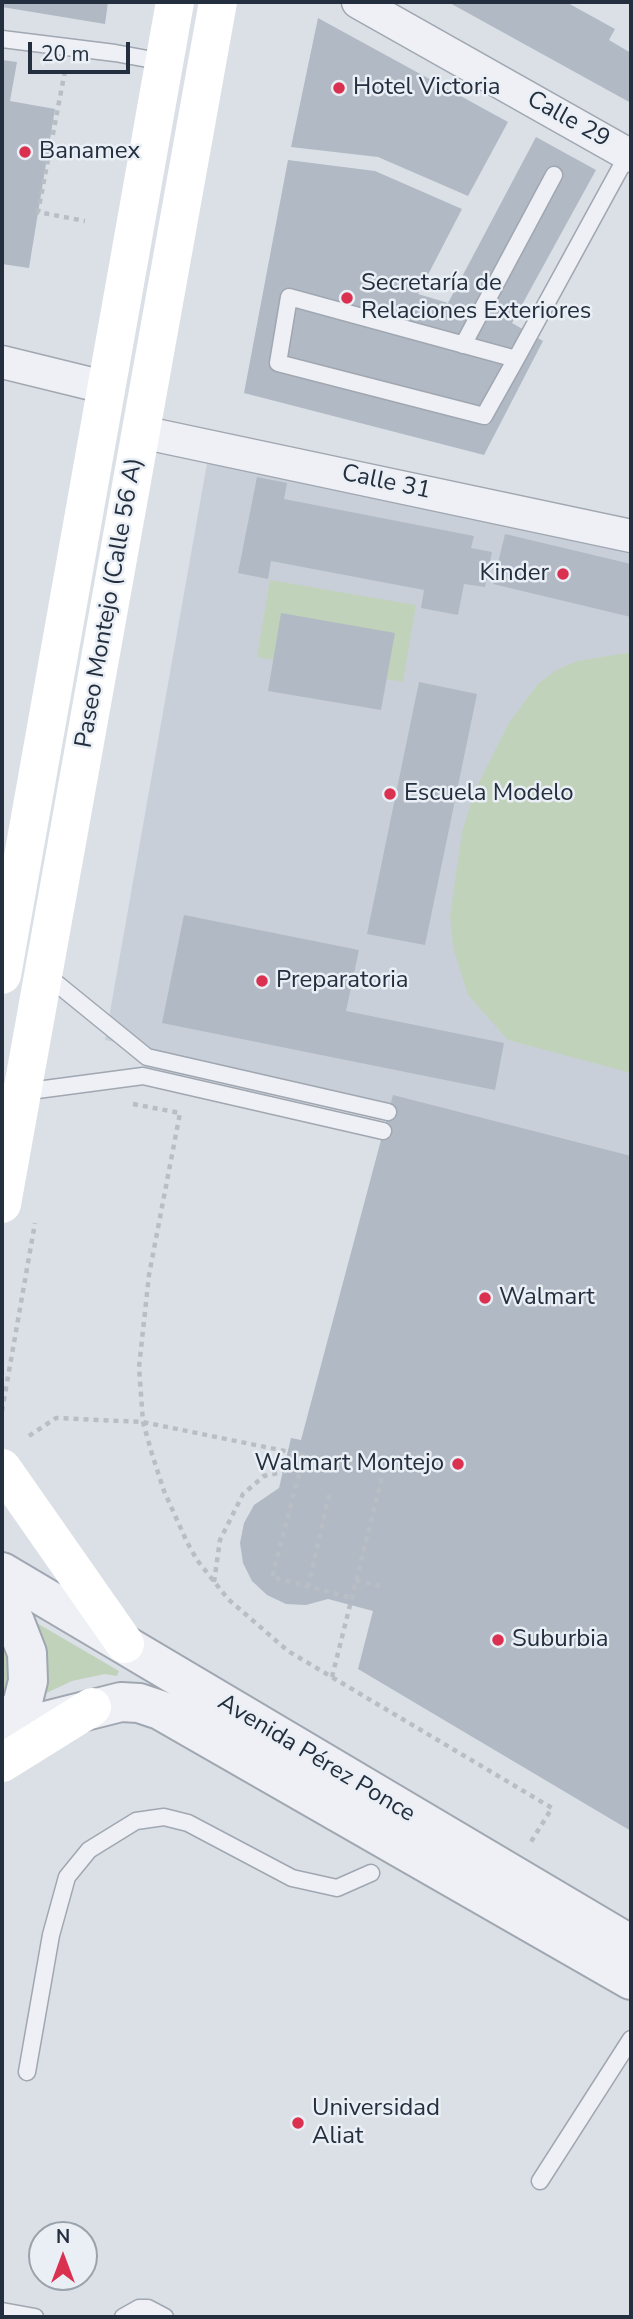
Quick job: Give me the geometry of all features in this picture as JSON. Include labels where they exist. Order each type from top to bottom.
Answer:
[{"type":"main road","name":"Paseo Montejo (Calle 56 A)","points":[[2,975],[104,387],[175,2]]},
{"type":"main road","name":"Paseo Montejo (Calle 56 A)","points":[[2,1204],[218,2]]},
{"type":"main road","points":[[2,1468],[125,1644]]},
{"type":"main road","points":[[2,1763],[92,1707]]},
{"type":"street","name":"Calle 29","points":[[358,2],[630,155]]},
{"type":"street","points":[[2,362],[104,387]]},
{"type":"street","name":"Calle 31","points":[[141,432],[631,536]]},
{"type":"street","name":"Avenida Pérez Ponce","points":[[2,1572],[631,1945]]},
{"type":"street","points":[[2,1603],[15,1622],[27,1653],[28,1681],[22,1705],[2,1730]]},
{"type":"street","name":"Avenida Pérez Ponce","points":[[2,1730],[121,1702],[139,1703],[160,1710],[631,1980]]},
{"type":"lane","points":[[2,39],[164,62]]},
{"type":"lane","points":[[516,359],[289,297],[278,363],[484,416],[516,359],[630,155]]},
{"type":"lane","points":[[463,345],[554,175]]},
{"type":"lane","points":[[43,973],[147,1057],[388,1112]]},
{"type":"lane","points":[[22,1093],[143,1076],[383,1131]]},
{"type":"lane","points":[[27,2072],[51,1935],[68,1877],[89,1850],[136,1821],[164,1817],[188,1824],[292,1878],[337,1888],[371,1873]]},
{"type":"lane","points":[[540,2181],[631,2039]]},
{"type":"lane","points":[[123,2317],[139,2308],[148,2308],[165,2317]]},
{"type":"lane","points":[[2,2311],[35,2317]]},
{"type":"path","points":[[69,47],[38,212],[85,220]]},
{"type":"path","points":[[127,1103],[180,1113],[144,1310],[139,1367],[143,1422],[174,1516],[197,1560],[214,1582],[262,1632],[332,1678],[552,1808],[529,1846]]},
{"type":"path","points":[[29,1436],[57,1418],[143,1422],[383,1471]]},
{"type":"path","points":[[304,1455],[272,1577],[352,1598]]},
{"type":"path","points":[[332,1678],[386,1461]]},
{"type":"path","points":[[214,1582],[220,1540],[243,1494],[264,1476],[301,1468]]},
{"type":"path","points":[[307,1587],[328,1495]]},
{"type":"path","points":[[356,1580],[380,1586]]},
{"type":"shaded area","name":"Escuela Modelo","points":[[209,452],[631,548],[631,1157],[105,1040]]},
{"type":"green space","points":[[270,580],[416,605],[403,682],[257,657]]},
{"type":"green space","points":[[631,652],[631,1073],[508,1040],[468,995],[453,947],[450,916],[462,832],[475,790],[509,723],[538,684],[558,669],[578,661]]},
{"type":"green space","points":[[18,1612],[119,1671],[117,1676],[105,1674],[72,1681],[40,1696]]},
{"type":"green space","points":[[2,1633],[10,1647],[13,1697],[2,1713]]},
{"type":"building","points":[[2,2],[108,2],[105,24],[2,7]]},
{"type":"building","points":[[448,2],[566,2],[615,29],[609,40],[631,53],[631,103]]},
{"type":"building","points":[[318,18],[508,122],[468,196],[378,157],[291,147]]},
{"type":"building","name":"Banamex","points":[[2,60],[17,62],[10,101],[55,109],[29,268],[2,264]]},
{"type":"building","name":"Secretaría de Relaciones Exteriores","points":[[536,137],[596,170],[512,323],[543,341],[484,455],[244,393],[288,160],[375,171],[462,209],[418,294],[448,303]]},
{"type":"building","points":[[257,477],[287,483],[284,499],[474,536],[471,548],[492,552],[485,587],[464,584],[458,615],[421,608],[424,590],[271,561],[268,579],[238,573]]},
{"type":"building","name":"Kinder","points":[[505,534],[631,564],[631,617],[493,584]]},
{"type":"building","points":[[281,613],[395,633],[381,710],[268,691]]},
{"type":"building","points":[[419,682],[477,694],[425,945],[367,934]]},
{"type":"building","name":"Preparatoria","points":[[184,915],[359,950],[346,1011],[504,1043],[495,1090],[162,1023]]},
{"type":"building","name":"Walmart Montejo","points":[[393,1095],[631,1156],[631,1831],[358,1669],[373,1611],[328,1599],[306,1605],[286,1604],[267,1595],[252,1581],[243,1563],[240,1543],[244,1523],[254,1505],[279,1488],[291,1438],[301,1440]]},
{"type":"place","name":"Hotel Victoria","points":[[339,88]]},
{"type":"place","name":"Banamex","points":[[25,152]]},
{"type":"place","name":"Secretaría de Relaciones Exteriores","points":[[347,298]]},
{"type":"place","name":"Kinder","points":[[563,574]]},
{"type":"place","name":"Escuela Modelo","points":[[390,794]]},
{"type":"place","name":"Preparatoria","points":[[262,981]]},
{"type":"place","name":"Walmart","points":[[485,1298]]},
{"type":"place","name":"Walmart Montejo","points":[[458,1464]]},
{"type":"place","name":"Suburbia","points":[[498,1640]]},
{"type":"place","name":"Universidad Aliat","points":[[298,2123]]}]
